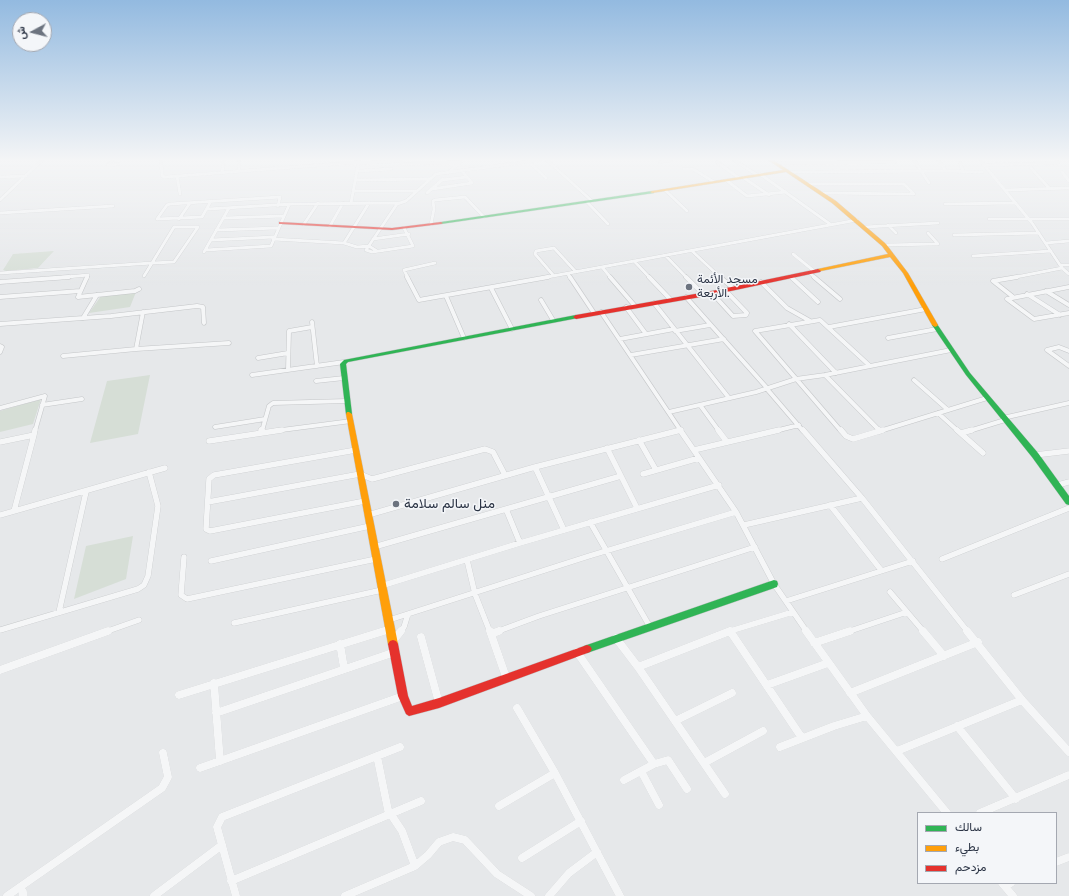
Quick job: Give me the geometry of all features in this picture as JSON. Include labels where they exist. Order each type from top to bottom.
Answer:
[{"type":"street","points":[[202,202],[168,204],[157,219],[202,217],[208,209],[211,202]]},
{"type":"street","points":[[278,206],[279,202]]},
{"type":"street","points":[[208,209],[318,203],[400,202]]},
{"type":"street","points":[[400,202],[379,229],[367,251],[413,246],[414,245],[406,231]]},
{"type":"street","points":[[431,224],[434,210],[433,202]]},
{"type":"street","points":[[470,202],[484,217]]},
{"type":"street","points":[[373,239],[431,224],[585,202]]},
{"type":"street","points":[[591,202],[608,224]]},
{"type":"street","points":[[677,202],[687,211]]},
{"type":"street","points":[[799,202],[830,224]]},
{"type":"street","points":[[833,202],[865,226],[892,255],[916,290],[951,350],[987,398],[1035,455],[1069,502]]},
{"type":"street","points":[[945,204],[1016,202],[1046,243],[1061,267],[1069,274]]},
{"type":"street","points":[[179,219],[190,203]]},
{"type":"street","points":[[304,224],[318,203]]},
{"type":"street","points":[[330,226],[343,203]]},
{"type":"street","points":[[344,243],[369,203]]},
{"type":"street","points":[[229,208],[205,251],[271,246],[273,238],[289,205]]},
{"type":"street","points":[[0,213],[113,206]]},
{"type":"street","points":[[223,218],[406,231]]},
{"type":"street","points":[[989,219],[1069,219]]},
{"type":"street","points":[[1064,219],[1069,222]]},
{"type":"street","points":[[435,263],[404,270],[419,300],[492,288],[857,220]]},
{"type":"street","points":[[216,230],[281,222]]},
{"type":"street","points":[[865,226],[938,223]]},
{"type":"street","points":[[888,225],[896,233]]},
{"type":"street","points":[[0,273],[152,263],[174,262],[198,227],[174,227],[152,263],[144,276]]},
{"type":"street","points":[[884,245],[938,244],[928,233]]},
{"type":"street","points":[[954,235],[1039,233]]},
{"type":"street","points":[[211,240],[273,238],[344,243],[357,247],[369,246]]},
{"type":"street","points":[[1046,243],[1069,241]]},
{"type":"street","points":[[554,276],[536,254],[536,251],[554,248],[576,272]]},
{"type":"street","points":[[692,251],[733,288]]},
{"type":"street","points":[[973,256],[1051,251]]},
{"type":"street","points":[[792,254],[812,271],[840,299]]},
{"type":"street","points":[[666,255],[703,294]]},
{"type":"street","points":[[252,375],[344,362],[553,320],[712,293],[892,255]]},
{"type":"street","points":[[634,261],[670,299]]},
{"type":"street","points":[[1012,296],[993,281],[1069,265]]},
{"type":"street","points":[[602,267],[635,306]]},
{"type":"street","points":[[568,274],[620,339],[718,485],[744,524],[754,547],[774,584],[828,663],[867,716],[946,812]]},
{"type":"street","points":[[0,287],[2,282],[88,275],[78,297],[135,291],[139,289]]},
{"type":"street","points":[[790,276],[818,302]]},
{"type":"street","points":[[762,282],[788,308],[795,311],[810,322]]},
{"type":"street","points":[[1069,287],[1012,296],[1007,299],[1034,319],[1069,314]]},
{"type":"street","points":[[492,288],[512,329]]},
{"type":"street","points":[[712,293],[733,316],[746,315],[747,313],[725,290]]},
{"type":"street","points":[[0,297],[80,291]]},
{"type":"street","points":[[1046,291],[1069,305]]},
{"type":"street","points":[[1027,294],[1060,315]]},
{"type":"street","points":[[83,318],[97,295]]},
{"type":"street","points":[[446,296],[464,338]]},
{"type":"street","points":[[686,297],[862,498],[978,642],[1022,700],[1069,752]]},
{"type":"street","points":[[541,300],[553,320]]},
{"type":"street","points":[[654,303],[729,398]]},
{"type":"street","points":[[0,324],[83,318],[201,306],[204,310],[204,323]]},
{"type":"street","points":[[626,307],[646,334]]},
{"type":"street","points":[[829,327],[926,309]]},
{"type":"street","points":[[136,349],[143,312]]},
{"type":"street","points":[[870,366],[820,320],[789,324],[755,331],[796,379],[850,438],[857,439],[987,398]]},
{"type":"street","points":[[288,370],[289,331],[312,324],[317,366]]},
{"type":"street","points":[[789,324],[836,373]]},
{"type":"street","points":[[620,339],[710,325]]},
{"type":"street","points":[[888,338],[938,329]]},
{"type":"street","points":[[631,355],[724,339]]},
{"type":"street","points":[[63,356],[229,342]]},
{"type":"street","points":[[0,346],[2,347],[0,352]]},
{"type":"street","points":[[1069,351],[1059,347],[1047,350],[1069,366]]},
{"type":"street","points":[[669,412],[767,389],[796,379],[836,373],[951,350]]},
{"type":"street","points":[[258,358],[288,353]]},
{"type":"street","points":[[344,362],[344,378],[347,401],[365,501],[403,696],[409,711],[439,703],[506,677],[774,584]]},
{"type":"street","points":[[825,375],[880,431]]},
{"type":"street","points":[[316,381],[344,378]]},
{"type":"street","points":[[914,380],[948,410]]},
{"type":"street","points":[[0,408],[44,396],[31,451],[14,511]]},
{"type":"street","points":[[42,404],[82,398]]},
{"type":"street","points":[[264,432],[261,430],[269,406],[280,401],[347,401]]},
{"type":"street","points":[[961,433],[1004,419],[1069,403]]},
{"type":"street","points":[[700,405],[727,442]]},
{"type":"street","points":[[938,413],[983,453]]},
{"type":"street","points":[[215,427],[265,419]]},
{"type":"street","points":[[209,441],[264,432],[351,421]]},
{"type":"street","points":[[694,450],[799,425]]},
{"type":"street","points":[[368,515],[505,475],[681,430]]},
{"type":"street","points":[[0,442],[34,435]]},
{"type":"street","points":[[639,440],[656,470]]},
{"type":"street","points":[[607,448],[637,508]]},
{"type":"street","points":[[208,502],[360,474],[364,477],[372,478],[488,449],[493,452],[505,475]]},
{"type":"street","points":[[356,450],[214,475],[209,479],[206,529],[210,531],[365,501]]},
{"type":"street","points":[[1035,455],[1069,451]]},
{"type":"street","points":[[643,474],[699,458]]},
{"type":"street","points":[[535,467],[564,530]]},
{"type":"street","points":[[0,515],[86,492],[164,468]]},
{"type":"street","points":[[0,630],[138,589],[146,582],[158,506],[148,472]]},
{"type":"street","points":[[374,547],[621,476]]},
{"type":"street","points":[[1058,485],[1069,482]]},
{"type":"street","points":[[234,623],[382,588],[520,543],[718,485]]},
{"type":"street","points":[[58,612],[86,492]]},
{"type":"street","points":[[744,524],[862,498]]},
{"type":"street","points":[[830,505],[881,570]]},
{"type":"street","points":[[942,559],[1069,508]]},
{"type":"street","points":[[506,509],[520,543]]},
{"type":"street","points":[[389,620],[736,512]]},
{"type":"street","points":[[590,522],[650,627]]},
{"type":"street","points":[[211,561],[370,526]]},
{"type":"street","points":[[491,634],[539,616],[754,547]]},
{"type":"street","points":[[184,557],[181,595],[183,598],[187,599],[376,559]]},
{"type":"street","points":[[467,560],[475,594],[506,677]]},
{"type":"street","points":[[786,601],[913,561]]},
{"type":"street","points":[[1014,595],[1069,574]]},
{"type":"street","points":[[890,592],[944,656]]},
{"type":"street","points":[[638,667],[730,631],[793,612]]},
{"type":"street","points":[[814,643],[907,612]]},
{"type":"street","points":[[393,642],[404,628],[408,614]]},
{"type":"street","points":[[0,670],[139,620]]},
{"type":"street","points":[[179,695],[391,629]]},
{"type":"street","points":[[730,631],[802,738]]},
{"type":"street","points":[[421,637],[439,703]]},
{"type":"street","points":[[616,638],[638,667],[725,794]]},
{"type":"street","points":[[850,693],[978,642]]},
{"type":"street","points":[[340,644],[344,668]]},
{"type":"street","points":[[216,713],[344,668],[395,652]]},
{"type":"street","points":[[577,652],[654,764]]},
{"type":"street","points":[[767,685],[828,663]]},
{"type":"street","points":[[214,683],[220,761]]},
{"type":"street","points":[[675,721],[732,693]]},
{"type":"street","points":[[200,768],[403,696]]},
{"type":"street","points":[[897,751],[1022,700]]},
{"type":"street","points":[[517,708],[555,772],[620,896]]},
{"type":"street","points":[[780,747],[867,716]]},
{"type":"street","points":[[957,726],[1016,799]]},
{"type":"street","points":[[704,763],[763,731]]},
{"type":"street","points":[[236,896],[217,827],[222,818],[400,747]]},
{"type":"street","points":[[7,896],[162,788],[168,777],[163,753]]},
{"type":"street","points":[[377,756],[390,814],[402,831],[414,866]]},
{"type":"street","points":[[624,780],[654,764],[668,760],[687,788]]},
{"type":"street","points":[[641,771],[659,805]]},
{"type":"street","points":[[499,806],[555,772]]},
{"type":"street","points":[[983,812],[1016,799],[1069,775]]},
{"type":"street","points":[[231,881],[421,801]]},
{"type":"street","points":[[522,858],[581,821]]},
{"type":"street","points":[[345,896],[414,866],[428,855],[440,842],[448,838],[457,837],[465,840],[497,874],[530,896]]},
{"type":"street","points":[[154,896],[222,844]]},
{"type":"street","points":[[549,896],[569,873],[597,852]]},
{"type":"street","points":[[1057,862],[1069,857]]},
{"type":"street","points":[[1006,884],[1013,896]]},
{"type":"shaded area","points":[[54,251],[38,268],[3,270],[13,254]]},
{"type":"shaded area","points":[[136,292],[130,307],[89,313],[101,296]]},
{"type":"shaded area","points":[[150,375],[138,434],[90,443],[107,381]]},
{"type":"shaded area","points":[[41,399],[33,424],[0,432],[0,411]]},
{"type":"shaded area","points":[[133,536],[126,579],[74,599],[86,546]]},
{"type":"traffic: fast","points":[[441,223],[585,202]]},
{"type":"traffic: fast","points":[[349,414],[343,364],[346,361],[576,317]]},
{"type":"traffic: fast","points":[[935,325],[968,374],[1035,455],[1069,502]]},
{"type":"traffic: fast","points":[[587,649],[774,584]]},
{"type":"traffic: slow","points":[[834,202],[884,245],[905,273],[935,325]]},
{"type":"traffic: slow","points":[[818,271],[892,255]]},
{"type":"traffic: slow","points":[[349,414],[393,644]]},
{"type":"traffic: jam","points":[[281,223],[392,229],[441,223]]},
{"type":"traffic: jam","points":[[576,317],[712,293],[818,271]]},
{"type":"traffic: jam","points":[[393,644],[403,696],[409,711],[439,703],[587,649]]},
{"type":"place","name":"مسجد الأئمة الأربعة.","points":[[689,287]]},
{"type":"place","name":"منل سالم سلامة","points":[[396,504]]}]
